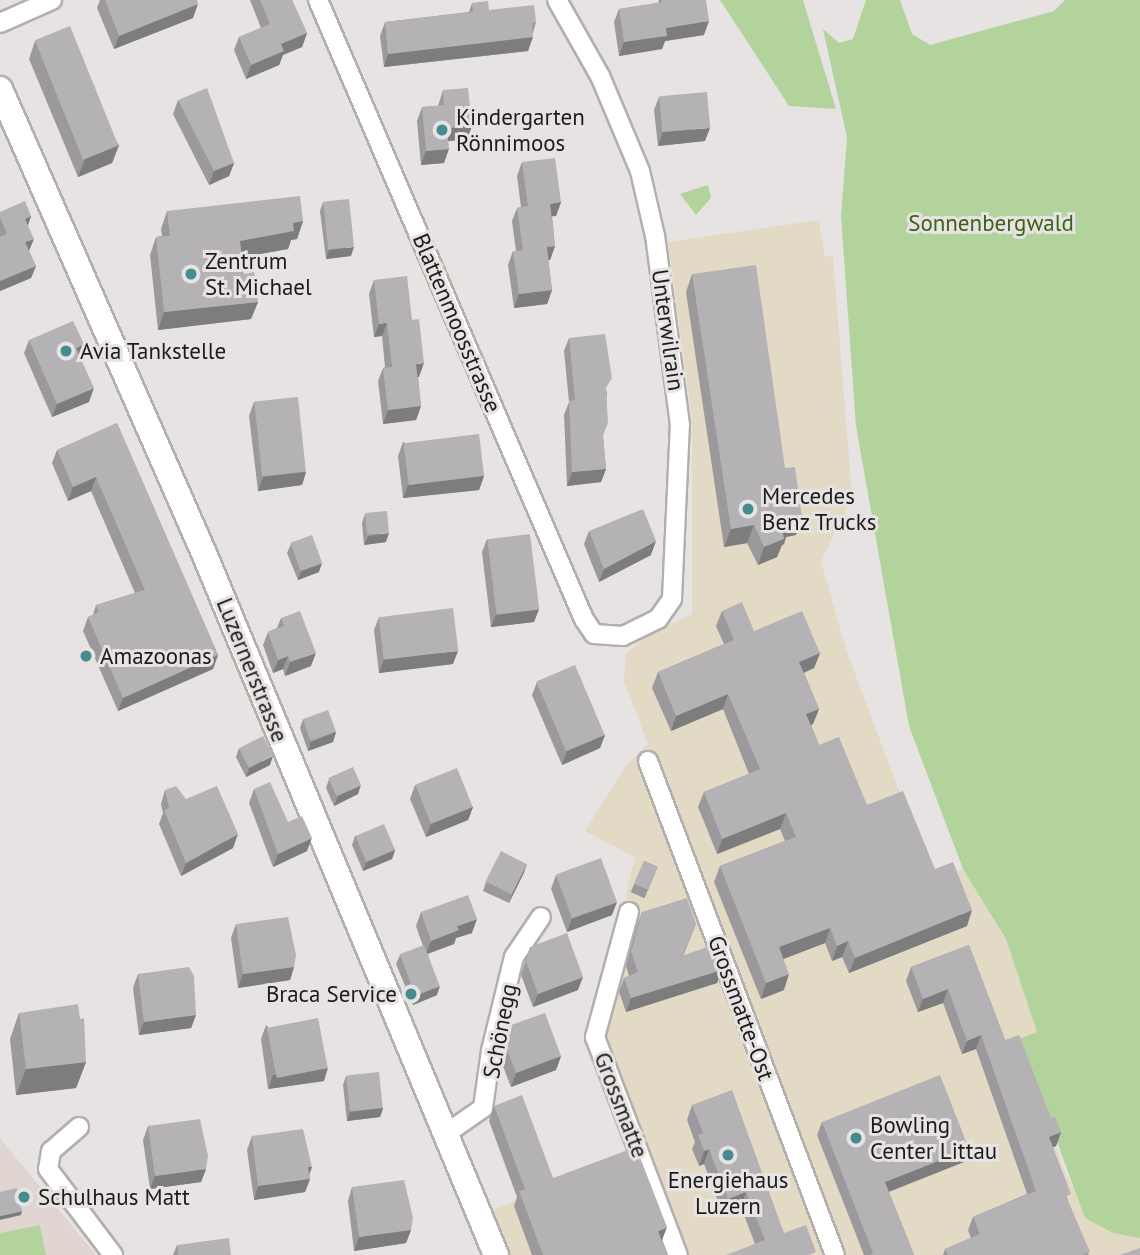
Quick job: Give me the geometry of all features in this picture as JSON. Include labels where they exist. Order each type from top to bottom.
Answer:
[{"type":"main road","name":"Luzernerstrasse","points":[[0,89],[202,551],[496,1255]]},
{"type":"street","points":[[0,23],[52,0]]},
{"type":"street","name":"Blattenmoosstrasse","points":[[318,0],[584,619],[594,634],[605,638]]},
{"type":"street","name":"Unterwilrain","points":[[557,0],[600,76],[640,171],[655,236],[680,425],[672,599],[658,619],[623,636],[605,638]]},
{"type":"street","name":"Grossmatte-Ost","points":[[648,761],[835,1255]]},
{"type":"street","name":"Grossmatte","points":[[629,912],[595,1037],[678,1255]]},
{"type":"street","name":"Schönegg","points":[[447,1133],[483,1108],[514,957],[541,917]]},
{"type":"street","points":[[79,1127],[51,1151],[48,1169],[113,1255]]},
{"type":"shaded area","points":[[819,220],[825,256],[833,257],[852,496],[821,562],[847,652],[932,879],[963,869],[1006,939],[1037,1032],[1019,1039],[1066,1176],[1113,1233],[1140,1238],[1140,1255],[509,1255],[492,1210],[648,1149],[606,1044],[607,1012],[631,922],[626,894],[635,857],[585,831],[626,765],[648,744],[624,681],[626,654],[648,634],[692,614],[692,419],[668,242]]},
{"type":"shaded area","name":"Schulhaus Matt","points":[[0,1138],[96,1255],[0,1255]]},
{"type":"green space","points":[[720,0],[803,0],[836,109],[789,106]]},
{"type":"green space","name":"Sonnenbergwald","points":[[866,0],[900,0],[912,34],[930,45],[1054,11],[1065,0],[1140,0],[1140,1238],[1113,1233],[1085,1218],[1019,1039],[1037,1032],[1006,939],[963,869],[909,726],[856,426],[841,216],[847,137],[823,29],[839,43],[853,39]]},
{"type":"green space","points":[[708,185],[711,198],[696,215],[680,194]]},
{"type":"green space","points":[[40,1225],[46,1255],[0,1255],[0,1233]]},
{"type":"building","points":[[105,0],[197,0],[198,4],[119,36]]},
{"type":"building","points":[[260,0],[292,0],[307,33],[281,44],[284,51],[251,65],[239,37],[270,24]]},
{"type":"building","points":[[661,0],[706,0],[709,21],[666,28],[667,36],[624,42],[619,9],[662,2]]},
{"type":"building","points":[[488,1],[489,10],[534,5],[536,22],[532,23],[533,37],[388,54],[385,22],[473,12],[472,3]]},
{"type":"building","points":[[70,26],[118,146],[83,160],[35,40]]},
{"type":"building","points":[[207,88],[234,163],[214,171],[178,100]]},
{"type":"building","name":"Kindergarten Rönnimoos","points":[[468,88],[472,126],[447,128],[449,149],[426,151],[422,107],[444,105],[443,90]]},
{"type":"building","points":[[707,92],[710,128],[662,132],[659,96]]},
{"type":"building","points":[[555,158],[561,202],[550,204],[555,246],[547,247],[552,290],[519,294],[513,251],[523,250],[517,208],[528,206],[522,162]]},
{"type":"building","name":"Zentrum St. Michael","points":[[300,196],[303,221],[293,223],[294,231],[240,241],[244,274],[254,272],[258,302],[164,312],[156,237],[170,236],[167,211]]},
{"type":"building","points":[[349,199],[354,247],[328,249],[323,202]]},
{"type":"building","points":[[25,201],[31,216],[25,219],[34,239],[25,242],[36,266],[0,281],[0,237],[7,234],[0,212]]},
{"type":"building","points":[[756,265],[785,468],[795,467],[802,518],[790,520],[790,527],[782,528],[784,539],[764,547],[754,525],[731,529],[692,274]]},
{"type":"building","points":[[407,276],[412,320],[419,319],[424,363],[416,364],[421,406],[388,410],[383,368],[392,367],[387,323],[379,324],[374,280]]},
{"type":"building","points":[[73,321],[84,344],[76,348],[94,388],[57,404],[29,340]]},
{"type":"building","points":[[605,334],[612,378],[606,388],[608,423],[603,435],[606,469],[572,472],[569,401],[575,400],[569,338]]},
{"type":"building","points":[[298,397],[306,472],[262,476],[254,402]]},
{"type":"building","points":[[117,423],[218,655],[123,698],[88,617],[99,612],[96,605],[145,590],[96,477],[73,487],[57,450]]},
{"type":"building","points":[[479,434],[484,476],[409,485],[404,443]]},
{"type":"building","points":[[643,509],[656,541],[604,569],[589,531]]},
{"type":"building","points":[[387,511],[389,533],[367,535],[365,513]]},
{"type":"building","points":[[530,534],[539,609],[497,615],[487,539]]},
{"type":"building","points":[[312,535],[322,563],[301,571],[290,543]]},
{"type":"building","points":[[742,602],[754,631],[802,611],[820,653],[799,662],[819,709],[806,714],[819,745],[839,737],[867,805],[903,791],[935,869],[953,862],[972,910],[855,958],[848,941],[837,946],[830,928],[779,947],[789,974],[766,983],[720,866],[796,837],[786,813],[722,839],[704,792],[760,769],[728,694],[676,716],[658,672],[734,640],[722,611]]},
{"type":"building","points":[[453,608],[458,651],[384,660],[379,617]]},
{"type":"building","points":[[300,611],[316,653],[290,662],[288,656],[278,660],[268,632],[284,626],[281,618]]},
{"type":"building","points":[[575,665],[605,735],[566,751],[536,681]]},
{"type":"building","points":[[328,710],[336,732],[310,741],[303,719]]},
{"type":"building","points":[[263,736],[273,756],[249,768],[239,748]]},
{"type":"building","points":[[353,767],[361,785],[336,796],[328,778]]},
{"type":"building","points":[[457,768],[473,807],[431,824],[415,785]]},
{"type":"building","points":[[270,782],[288,822],[302,816],[312,838],[278,854],[254,789]]},
{"type":"building","points":[[176,786],[186,799],[217,786],[238,834],[186,863],[164,810],[169,808],[165,790]]},
{"type":"building","points":[[384,824],[395,850],[366,862],[355,836]]},
{"type":"building","points":[[501,851],[527,864],[511,894],[486,881]]},
{"type":"building","points":[[601,858],[617,902],[572,919],[556,874]]},
{"type":"building","points":[[644,861],[658,867],[648,890],[634,884]]},
{"type":"building","points":[[468,895],[477,919],[457,926],[459,930],[431,941],[421,912]]},
{"type":"building","points":[[687,898],[696,924],[682,956],[713,945],[722,970],[631,998],[624,978],[638,972],[631,952],[642,912]]},
{"type":"building","points":[[288,917],[296,955],[294,967],[243,974],[236,924]]},
{"type":"building","points":[[567,933],[583,977],[538,994],[526,962],[530,947]]},
{"type":"building","points":[[424,945],[440,986],[415,995],[400,954]]},
{"type":"building","points":[[969,945],[1005,1040],[1019,1035],[1051,1118],[1055,1116],[1061,1132],[1049,1137],[1071,1194],[1066,1196],[1090,1252],[1083,1255],[948,1255],[945,1249],[980,1234],[973,1217],[1036,1191],[981,1035],[967,1041],[948,989],[923,999],[911,967]]},
{"type":"building","points":[[189,967],[194,976],[196,1015],[144,1022],[138,974]]},
{"type":"building","points":[[78,1004],[80,1019],[84,1018],[86,1062],[26,1069],[19,1013]]},
{"type":"building","points":[[545,1013],[561,1056],[516,1073],[506,1047],[511,1025]]},
{"type":"building","points":[[318,1018],[328,1068],[277,1078],[267,1028]]},
{"type":"building","points":[[379,1072],[383,1108],[350,1111],[346,1075]]},
{"type":"building","points":[[940,1075],[969,1149],[885,1182],[914,1255],[870,1255],[873,1253],[822,1122]]},
{"type":"building","points":[[732,1090],[784,1233],[806,1225],[816,1252],[809,1255],[726,1255],[765,1240],[746,1192],[728,1199],[709,1149],[704,1151],[698,1135],[703,1133],[692,1105]]},
{"type":"building","points":[[522,1095],[553,1178],[636,1147],[667,1227],[658,1231],[667,1255],[543,1255],[519,1191],[525,1189],[494,1106]]},
{"type":"building","points":[[200,1119],[208,1156],[206,1169],[155,1176],[148,1126]]},
{"type":"building","points":[[303,1129],[312,1167],[308,1167],[310,1179],[258,1186],[252,1136]]},
{"type":"building","points":[[404,1180],[413,1218],[411,1230],[359,1237],[352,1187]]},
{"type":"building","points":[[17,1188],[22,1211],[0,1216],[0,1192]]},
{"type":"building","points":[[229,1238],[231,1255],[178,1255],[177,1245]]},
{"type":"building","points":[[1140,1248],[1140,1255],[1120,1255]]},
{"type":"place","name":"Kindergarten Rönnimoos","points":[[442,130]]},
{"type":"place","name":"Zentrum St. Michael","points":[[191,274]]},
{"type":"place","name":"Avia Tankstelle","points":[[66,351]]},
{"type":"place","name":"Mercedes Benz Trucks","points":[[748,509]]},
{"type":"place","name":"Amazoonas","points":[[86,656]]},
{"type":"place","name":"Braca Service","points":[[411,994]]},
{"type":"place","name":"Bowling Center Littau","points":[[856,1138]]},
{"type":"place","name":"Energiehaus Luzern","points":[[728,1155]]},
{"type":"place","name":"Schulhaus Matt","points":[[24,1197]]}]
